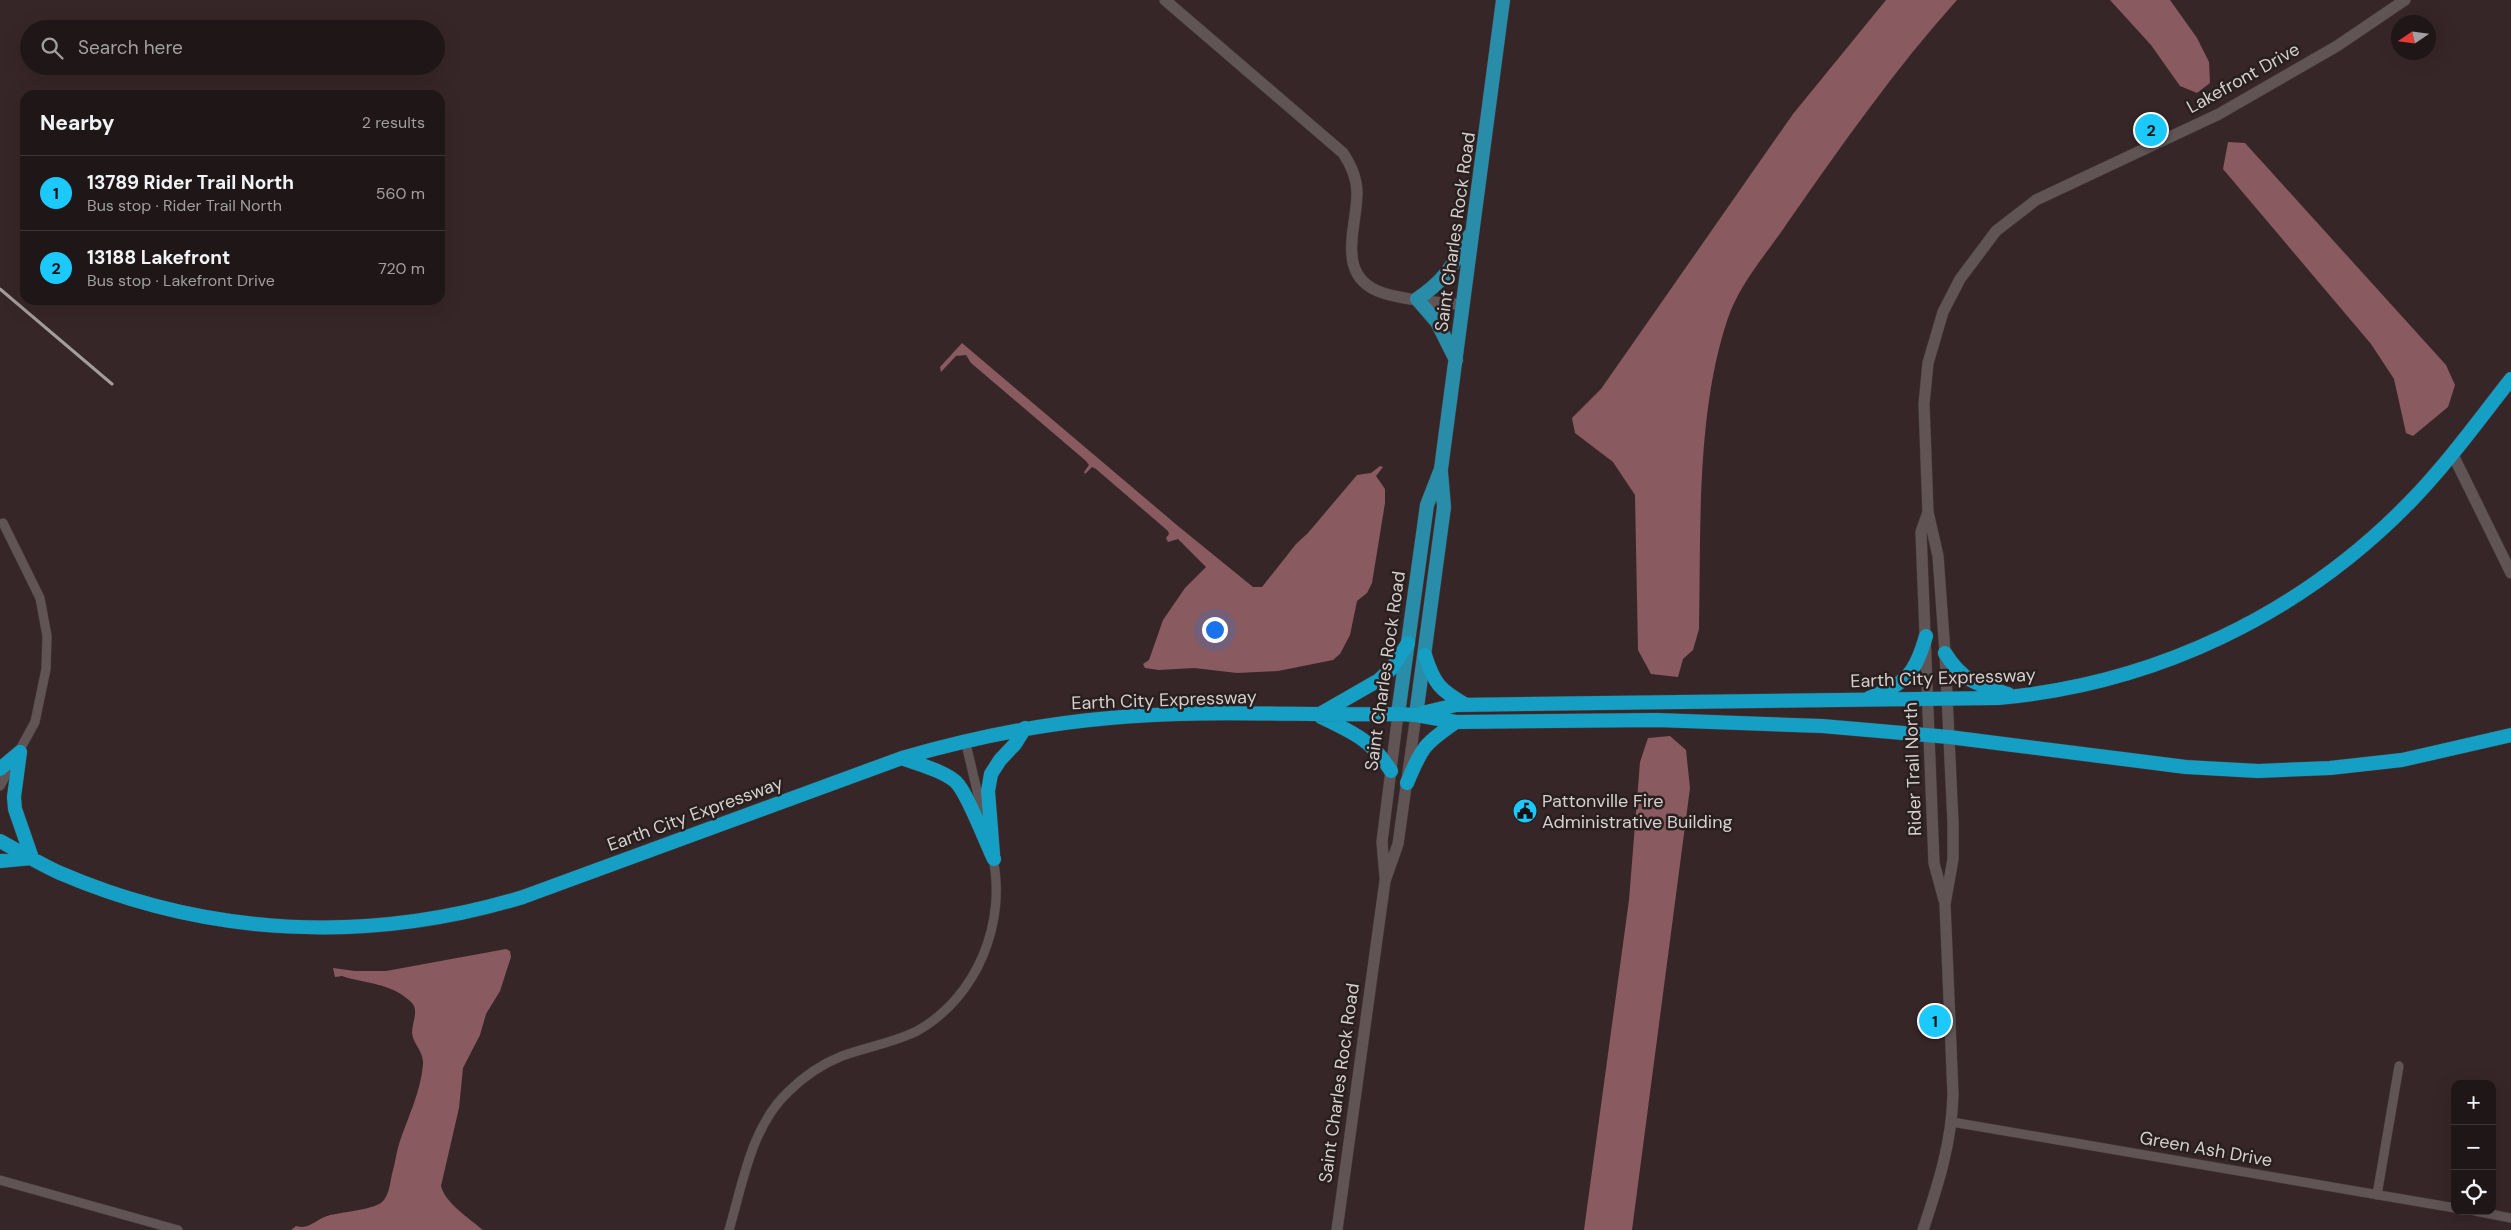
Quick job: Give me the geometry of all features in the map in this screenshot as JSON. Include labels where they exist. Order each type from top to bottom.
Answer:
[{"type":"highway","name":"Earth City Expressway","points":[[1416,715],[1456,705],[1947,700],[2016,696],[2069,688],[2139,671],[2206,645],[2271,612],[2330,573],[2359,550],[2411,501],[2511,379]]},
{"type":"highway","points":[[1862,701],[1881,693],[1907,677],[1916,668],[1926,636]]},
{"type":"highway","points":[[1318,715],[1380,680],[1392,668],[1408,643]]},
{"type":"highway","points":[[1945,653],[1955,669],[1971,682],[2016,696]]},
{"type":"highway","points":[[1425,656],[1438,687],[1467,705]]},
{"type":"highway","name":"Earth City Expressway","points":[[0,841],[32,858],[101,889],[174,911],[272,926],[326,929],[385,926],[470,912],[523,897],[902,758],[965,740],[1025,728],[1077,721],[1149,716],[1398,714],[1456,722],[1729,721],[1822,726],[1929,735],[2186,767],[2258,771],[2330,768],[2402,760],[2511,736]]},
{"type":"highway","points":[[1318,715],[1366,740],[1379,753],[1390,771]]},
{"type":"highway","points":[[1407,783],[1423,747],[1456,722]]},
{"type":"highway","points":[[994,859],[988,791],[991,774],[1025,728]]},
{"type":"highway","points":[[0,769],[20,752]]},
{"type":"highway","points":[[0,861],[32,858],[15,809],[14,797],[20,752]]},
{"type":"highway","points":[[902,758],[943,774],[955,781],[965,793],[994,859]]},
{"type":"main road","name":"Saint Charles Rock Road","points":[[1416,715],[1444,507],[1441,469],[1503,0]]},
{"type":"main road","points":[[1456,360],[1437,322],[1417,299],[1439,284],[1448,273],[1474,228]]},
{"type":"main road","name":"Saint Charles Rock Road","points":[[1398,714],[1427,505],[1441,469]]},
{"type":"street","points":[[1165,0],[1343,153],[1355,177],[1358,192],[1350,251],[1353,264],[1362,280],[1372,288],[1383,293],[1464,305]]},
{"type":"street","name":"Lakefront Drive","points":[[2036,200],[2219,114],[2337,46],[2400,1]]},
{"type":"street","name":"Rider Trail North","points":[[1945,904],[1953,859],[1949,737],[1938,556],[1928,512],[1925,384],[1928,363],[1943,312],[1960,279],[1996,231],[2036,200]]},
{"type":"street","points":[[2452,453],[2511,573]]},
{"type":"street","name":"Rider Trail North","points":[[1923,1230],[1944,1164],[1952,1122],[1954,1094],[1945,904],[1934,863],[1921,532],[1928,512]]},
{"type":"street","points":[[0,786],[35,722],[46,669],[46,636],[40,598],[3,523]]},
{"type":"street","name":"Saint Charles Rock Road","points":[[1385,881],[1382,842],[1398,714]]},
{"type":"street","name":"Saint Charles Rock Road","points":[[1337,1230],[1385,881],[1398,844],[1416,715]]},
{"type":"street","points":[[729,1230],[755,1140],[770,1114],[787,1093],[812,1072],[841,1056],[899,1039],[934,1020],[957,998],[974,974],[986,949],[997,909],[994,859],[965,740]]},
{"type":"street","points":[[2377,1195],[2399,1066]]},
{"type":"street","name":"Green Ash Drive","points":[[1952,1122],[2451,1207]]},
{"type":"street","points":[[0,1180],[178,1230]]},
{"type":"street","points":[[2495,1215],[2511,1218]]},
{"type":"shaded area","points":[[0,0],[2511,0],[2511,1230],[0,1230]]},
{"type":"shaded area","points":[[1886,0],[1957,0],[1912,53],[1848,137],[1755,268],[1733,305],[1718,354],[1710,392],[1705,432],[1702,472],[1699,629],[1693,650],[1683,659],[1678,677],[1651,674],[1638,650],[1635,495],[1613,462],[1575,433],[1572,418],[1601,389],[1793,114]]},
{"type":"shaded area","points":[[2110,0],[2170,0],[2197,38],[2209,62],[2210,83],[2197,93],[2180,86],[2151,45]]},
{"type":"shaded area","points":[[2228,142],[2245,143],[2446,365],[2455,385],[2448,407],[2413,436],[2406,433],[2394,379],[2371,344],[2223,169]]},
{"type":"shaded area","points":[[962,343],[1253,587],[1262,587],[1296,544],[1308,533],[1357,475],[1371,473],[1380,466],[1383,467],[1376,476],[1385,489],[1385,503],[1372,583],[1367,593],[1357,601],[1350,635],[1340,654],[1333,660],[1278,671],[1237,673],[1194,668],[1159,670],[1145,668],[1143,664],[1149,660],[1163,620],[1185,588],[1206,567],[1178,539],[1168,542],[1166,538],[1169,534],[1168,531],[1096,469],[1092,467],[1085,474],[1084,472],[1089,465],[1086,461],[971,363],[966,355],[956,356],[941,372],[940,367]]},
{"type":"shaded area","points":[[1670,736],[1686,750],[1690,788],[1632,1230],[1584,1230],[1629,900],[1640,762],[1648,738]]},
{"type":"shaded area","points":[[506,949],[510,951],[511,957],[500,991],[486,1014],[480,1035],[463,1068],[459,1108],[441,1186],[447,1198],[483,1230],[291,1230],[296,1226],[308,1226],[327,1216],[364,1209],[382,1202],[389,1189],[399,1144],[417,1095],[422,1074],[423,1060],[412,1033],[415,1010],[412,1003],[405,996],[388,988],[342,976],[335,977],[333,968],[355,971],[386,971]]},
{"type":"railway","points":[[0,289],[112,384]]},
{"type":"place","name":"13188 Lakefront","points":[[2151,130]]},
{"type":"place","name":"Pattonville Fire Administrative Building","points":[[1525,811]]},
{"type":"place","name":"13789 Rider Trail North","points":[[1935,1021]]}]
